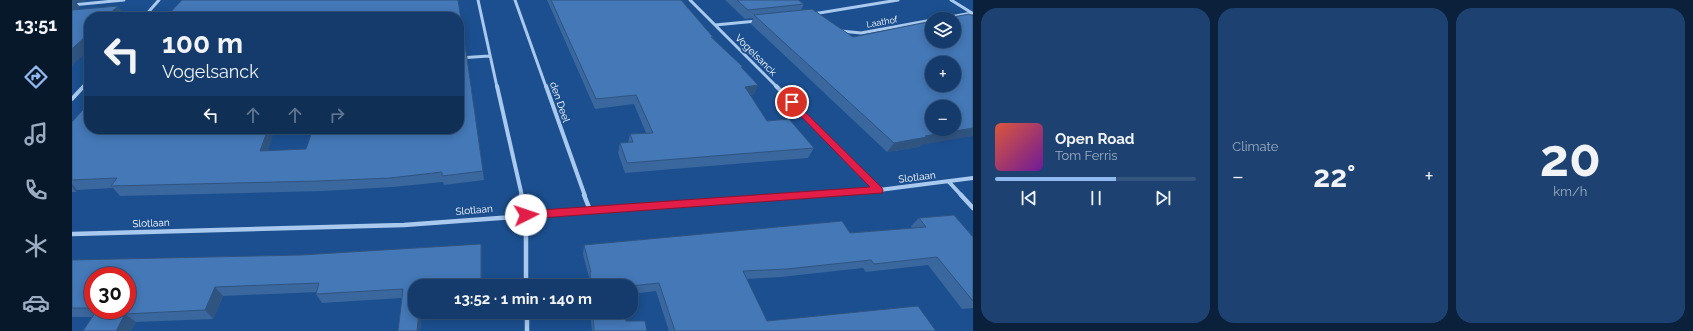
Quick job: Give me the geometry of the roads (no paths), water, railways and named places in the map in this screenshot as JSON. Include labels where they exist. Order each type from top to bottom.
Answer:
[{"type":"street","points":[[72,5],[124,0]]},
{"type":"street","points":[[148,12],[159,0]]},
{"type":"street","points":[[478,0],[489,56],[526,215],[526,279]]},
{"type":"street","name":"den Deel","points":[[515,0],[590,210]]},
{"type":"street","name":"Vogelsanck","points":[[690,0],[879,190]]},
{"type":"street","name":"Laathof","points":[[809,15],[898,0]]},
{"type":"street","points":[[951,0],[972,13]]},
{"type":"street","points":[[961,15],[972,13]]},
{"type":"street","points":[[817,14],[823,18]]},
{"type":"street","points":[[715,25],[762,20]]},
{"type":"street","name":"Laathof","points":[[834,27],[840,31],[861,34],[925,21]]},
{"type":"street","points":[[464,58],[489,56]]},
{"type":"street","points":[[72,99],[84,86]]},
{"type":"street","name":"Slotlaan","points":[[72,234],[404,225],[590,210],[879,190],[973,178]]},
{"type":"street","points":[[949,182],[973,208]]},
{"type":"street","points":[[527,319],[527,331]]}]
